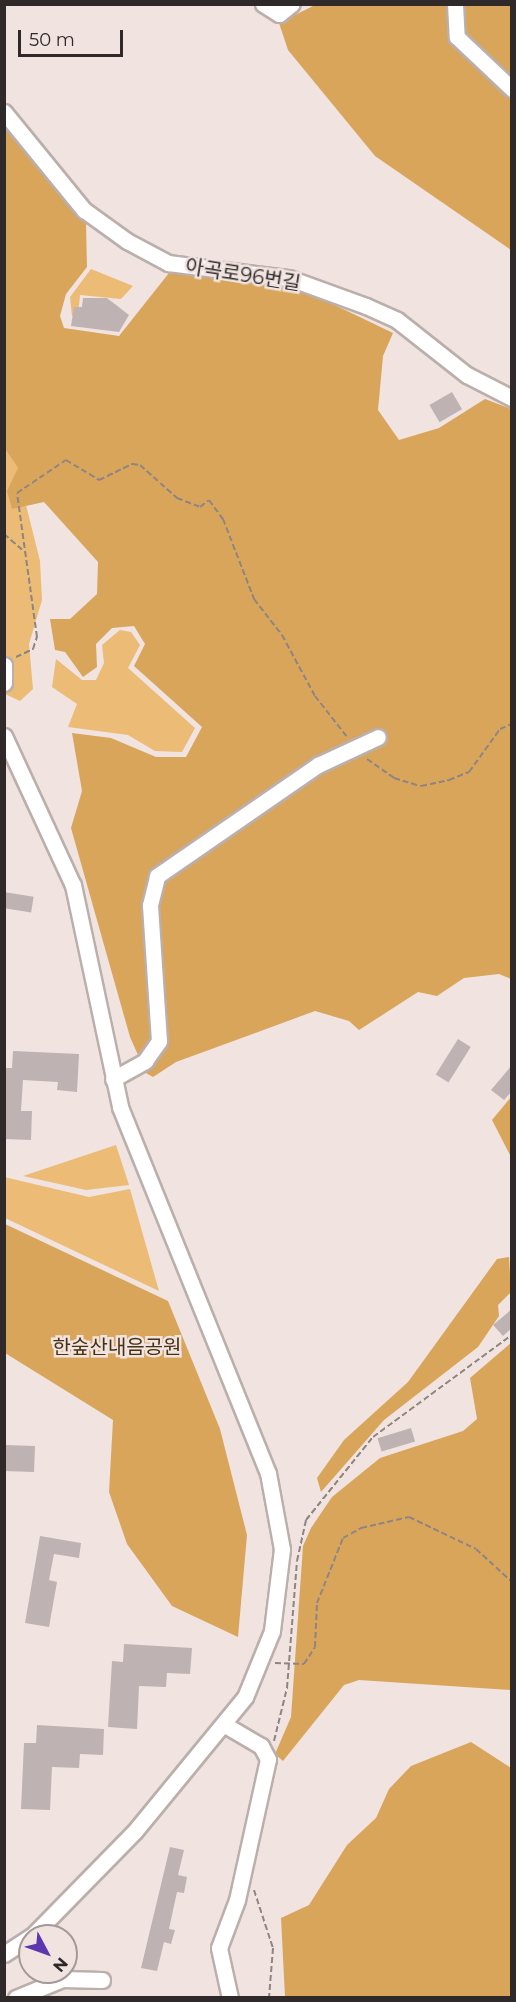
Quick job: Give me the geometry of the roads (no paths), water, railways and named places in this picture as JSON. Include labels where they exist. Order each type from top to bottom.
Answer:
[{"type":"street","points":[[263,4],[279,14],[292,4]]},
{"type":"street","points":[[455,4],[457,37],[512,88]]},
{"type":"street","name":"아곡로96번길","points":[[4,112],[84,210],[127,240],[168,263],[289,278],[366,306],[397,320],[467,375],[512,398]]},
{"type":"street","points":[[4,683],[8,660]]},
{"type":"street","points":[[4,736],[73,885],[113,1079],[184,1276],[272,1486],[281,1534],[281,1580],[261,1664],[225,1725],[100,1869],[44,1924]]},
{"type":"street","points":[[113,1079],[145,1061],[159,1041],[150,905],[157,876],[318,765],[378,737]]},
{"type":"street","points":[[225,1725],[267,1754],[243,1875],[219,1948],[230,1998]]},
{"type":"street","points":[[4,1954],[18,1945]]},
{"type":"street","points":[[16,1998],[62,1979],[102,1980]]},
{"type":"park label","name":"한숲산내음공원","points":[[117,1347]]}]
